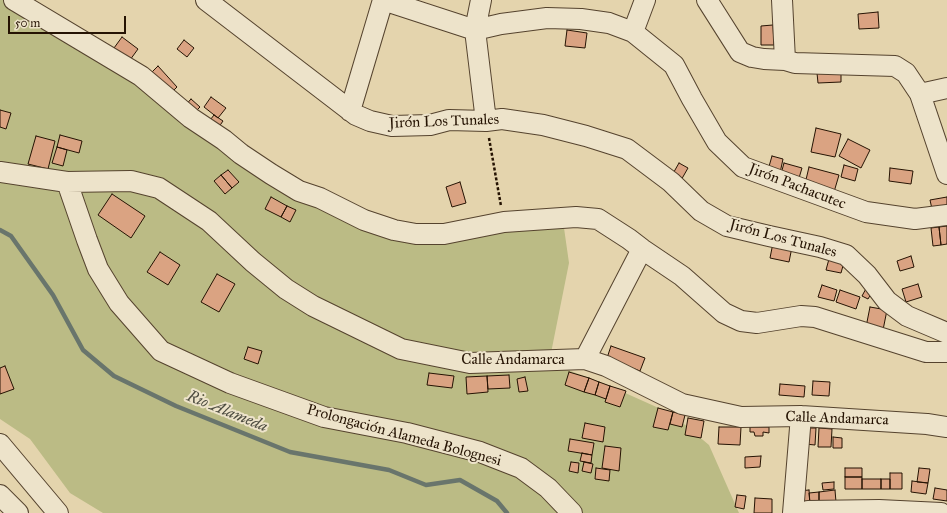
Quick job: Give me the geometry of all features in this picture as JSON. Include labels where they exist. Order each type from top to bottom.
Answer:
[{"type":"street","points":[[14,0],[141,76],[191,118],[224,140],[241,154],[299,191],[320,198],[364,220],[394,230],[416,234],[444,234],[504,222],[576,217],[598,219],[682,276],[724,312],[741,321],[757,323],[800,316],[815,317],[926,352],[947,352]]},
{"type":"street","name":"Jirón Los Tunales","points":[[206,0],[356,115],[370,121],[392,126],[430,125],[449,120],[486,121],[502,119],[543,125],[586,136],[627,149],[671,182],[701,212],[727,226],[820,247],[846,255],[867,276],[887,301],[907,316],[947,332]]},
{"type":"street","points":[[350,111],[383,0],[475,30]]},
{"type":"street","points":[[481,0],[475,30],[486,121]]},
{"type":"street","points":[[633,32],[645,0]]},
{"type":"street","points":[[707,0],[740,52],[752,57],[764,60],[785,60],[794,62],[895,66],[906,73],[920,94],[947,174]]},
{"type":"street","points":[[782,0],[785,60]]},
{"type":"street","name":"Jirón Pachacutec","points":[[475,30],[501,24],[547,18],[581,19],[609,23],[633,32],[674,65],[692,99],[718,142],[742,167],[866,212],[915,220],[947,215]]},
{"type":"street","points":[[920,94],[947,88]]},
{"type":"street","name":"Calle Andamarca","points":[[0,172],[67,182],[131,181],[159,188],[209,221],[253,262],[286,289],[313,306],[400,350],[470,363],[585,359],[606,366],[682,404],[741,418],[801,416],[920,423],[947,427]]},
{"type":"street","name":"Prolongación Alameda Bolognesi","points":[[67,182],[98,269],[119,303],[161,351],[230,384],[324,417],[421,437],[480,452],[521,468],[548,488],[572,513]]},
{"type":"street","points":[[585,359],[642,249]]},
{"type":"street","points":[[793,513],[801,416]]},
{"type":"street","points":[[0,444],[58,513]]},
{"type":"street","points":[[0,495],[18,513]]},
{"type":"street","points":[[804,513],[879,510],[941,513]]},
{"type":"path","points":[[486,121],[504,222]]},
{"type":"green space","points":[[0,0],[5,0],[118,67],[264,176],[388,232],[564,228],[569,263],[549,363],[603,383],[672,414],[709,445],[739,513],[103,513],[70,493],[30,439],[0,419]]},
{"type":"building","points":[[878,12],[879,28],[859,29],[858,14]]},
{"type":"building","points":[[773,25],[774,45],[761,45],[761,26]]},
{"type":"building","points":[[567,30],[587,33],[585,48],[565,46]]},
{"type":"building","points":[[122,37],[138,49],[130,60],[114,48]]},
{"type":"building","points":[[184,40],[194,48],[187,57],[177,49]]},
{"type":"building","points":[[158,66],[177,87],[169,95],[150,74]]},
{"type":"building","points":[[841,71],[841,82],[818,83],[817,73]]},
{"type":"building","points":[[211,97],[226,108],[218,118],[204,107]]},
{"type":"building","points":[[191,99],[200,107],[192,115],[184,107]]},
{"type":"building","points":[[0,110],[11,113],[6,129],[0,127]]},
{"type":"building","points":[[214,115],[223,121],[216,131],[207,124]]},
{"type":"building","points":[[816,128],[841,134],[835,157],[811,152]]},
{"type":"building","points":[[60,135],[82,141],[79,153],[57,147]]},
{"type":"building","points":[[36,136],[55,141],[48,169],[28,164]]},
{"type":"building","points":[[848,139],[870,150],[861,168],[839,156]]},
{"type":"building","points":[[57,147],[67,150],[63,166],[52,163]]},
{"type":"building","points":[[772,156],[783,159],[780,173],[768,170]]},
{"type":"building","points":[[679,163],[688,168],[680,182],[671,177]]},
{"type":"building","points":[[784,163],[802,168],[799,178],[781,174]]},
{"type":"building","points":[[844,165],[858,169],[855,181],[841,177]]},
{"type":"building","points":[[809,167],[839,175],[834,192],[805,184]]},
{"type":"building","points":[[890,168],[913,171],[911,184],[889,181]]},
{"type":"building","points":[[228,170],[239,182],[232,188],[221,175]]},
{"type":"building","points":[[221,175],[232,188],[225,194],[214,181]]},
{"type":"building","points":[[460,182],[466,203],[452,207],[446,187]]},
{"type":"building","points":[[112,194],[145,216],[131,238],[98,215]]},
{"type":"building","points":[[271,197],[287,206],[281,217],[265,209]]},
{"type":"building","points":[[947,197],[947,207],[932,209],[930,200]]},
{"type":"building","points":[[287,206],[296,210],[290,222],[281,217]]},
{"type":"building","points":[[947,226],[947,244],[941,245],[939,227]]},
{"type":"building","points":[[939,227],[941,245],[933,246],[931,228]]},
{"type":"building","points":[[773,243],[792,247],[789,262],[770,258]]},
{"type":"building","points":[[160,252],[180,265],[168,285],[147,272]]},
{"type":"building","points":[[911,256],[914,267],[900,271],[897,261]]},
{"type":"building","points":[[829,259],[844,262],[841,273],[826,270]]},
{"type":"building","points":[[217,274],[235,284],[219,312],[201,302]]},
{"type":"building","points":[[918,284],[922,297],[906,302],[902,289]]},
{"type":"building","points":[[822,285],[837,290],[834,301],[818,297]]},
{"type":"building","points":[[868,285],[874,289],[868,299],[862,296]]},
{"type":"building","points":[[840,290],[860,297],[856,309],[836,302]]},
{"type":"building","points":[[870,307],[887,310],[883,330],[866,327]]},
{"type":"building","points":[[611,346],[645,358],[640,371],[607,358]]},
{"type":"building","points":[[248,347],[262,351],[258,364],[244,359]]},
{"type":"building","points":[[5,366],[14,389],[0,394],[0,368]]},
{"type":"building","points":[[569,372],[589,378],[584,392],[565,385]]},
{"type":"building","points":[[429,373],[454,376],[452,388],[427,385]]},
{"type":"building","points":[[509,375],[510,388],[488,389],[487,376]]},
{"type":"building","points":[[487,376],[488,392],[467,394],[466,377]]},
{"type":"building","points":[[525,377],[528,391],[519,392],[517,379]]},
{"type":"building","points":[[589,378],[599,382],[595,395],[584,392]]},
{"type":"building","points":[[813,381],[830,382],[829,396],[812,395]]},
{"type":"building","points":[[599,382],[610,386],[606,399],[595,395]]},
{"type":"building","points":[[780,384],[805,386],[804,397],[779,395]]},
{"type":"building","points":[[610,386],[626,391],[620,407],[605,402]]},
{"type":"building","points":[[658,408],[673,412],[668,430],[653,427]]},
{"type":"building","points":[[673,412],[685,415],[682,427],[670,424]]},
{"type":"building","points":[[688,418],[704,421],[701,438],[685,435]]},
{"type":"building","points":[[585,423],[605,427],[603,442],[582,438]]},
{"type":"building","points":[[719,427],[741,427],[740,445],[718,444]]},
{"type":"building","points":[[750,427],[769,427],[769,433],[763,432],[763,436],[755,436],[754,432],[750,432]]},
{"type":"building","points":[[806,428],[816,428],[815,445],[805,444]]},
{"type":"building","points":[[819,428],[832,429],[831,447],[818,447]]},
{"type":"building","points":[[833,437],[842,438],[842,448],[833,448]]},
{"type":"building","points":[[570,439],[594,443],[592,455],[568,451]]},
{"type":"building","points":[[605,446],[621,448],[619,471],[602,468]]},
{"type":"building","points":[[582,453],[592,455],[591,463],[580,461]]},
{"type":"building","points":[[761,456],[760,467],[745,468],[745,457]]},
{"type":"building","points":[[571,462],[579,463],[578,473],[569,471]]},
{"type":"building","points":[[584,462],[593,464],[591,473],[582,471]]},
{"type":"building","points":[[596,468],[610,470],[609,481],[595,479]]},
{"type":"building","points":[[845,468],[862,468],[862,477],[845,477]]},
{"type":"building","points":[[919,468],[930,469],[928,483],[917,482]]},
{"type":"building","points":[[890,473],[902,473],[902,489],[890,489]]},
{"type":"building","points":[[845,477],[862,477],[862,489],[845,489]]},
{"type":"building","points":[[862,479],[881,479],[881,489],[862,489]]},
{"type":"building","points":[[881,479],[890,479],[890,489],[881,489]]},
{"type":"building","points":[[912,481],[928,483],[926,494],[911,492]]},
{"type":"building","points":[[834,482],[834,489],[823,490],[822,483]]},
{"type":"building","points":[[935,488],[947,490],[947,501],[933,499]]},
{"type":"building","points":[[809,490],[810,504],[799,505],[798,491]]},
{"type":"building","points":[[835,490],[836,502],[819,503],[819,492]]},
{"type":"building","points":[[819,492],[819,503],[810,504],[809,493]]},
{"type":"building","points":[[737,495],[746,496],[744,509],[735,507]]},
{"type":"building","points":[[755,498],[772,499],[772,513],[754,513]]},
{"type":"waterway","name":"Rio Alameda","points":[[0,230],[11,236],[53,295],[83,350],[114,376],[176,406],[290,452],[389,470],[426,485],[460,480],[497,501],[507,513]]}]
